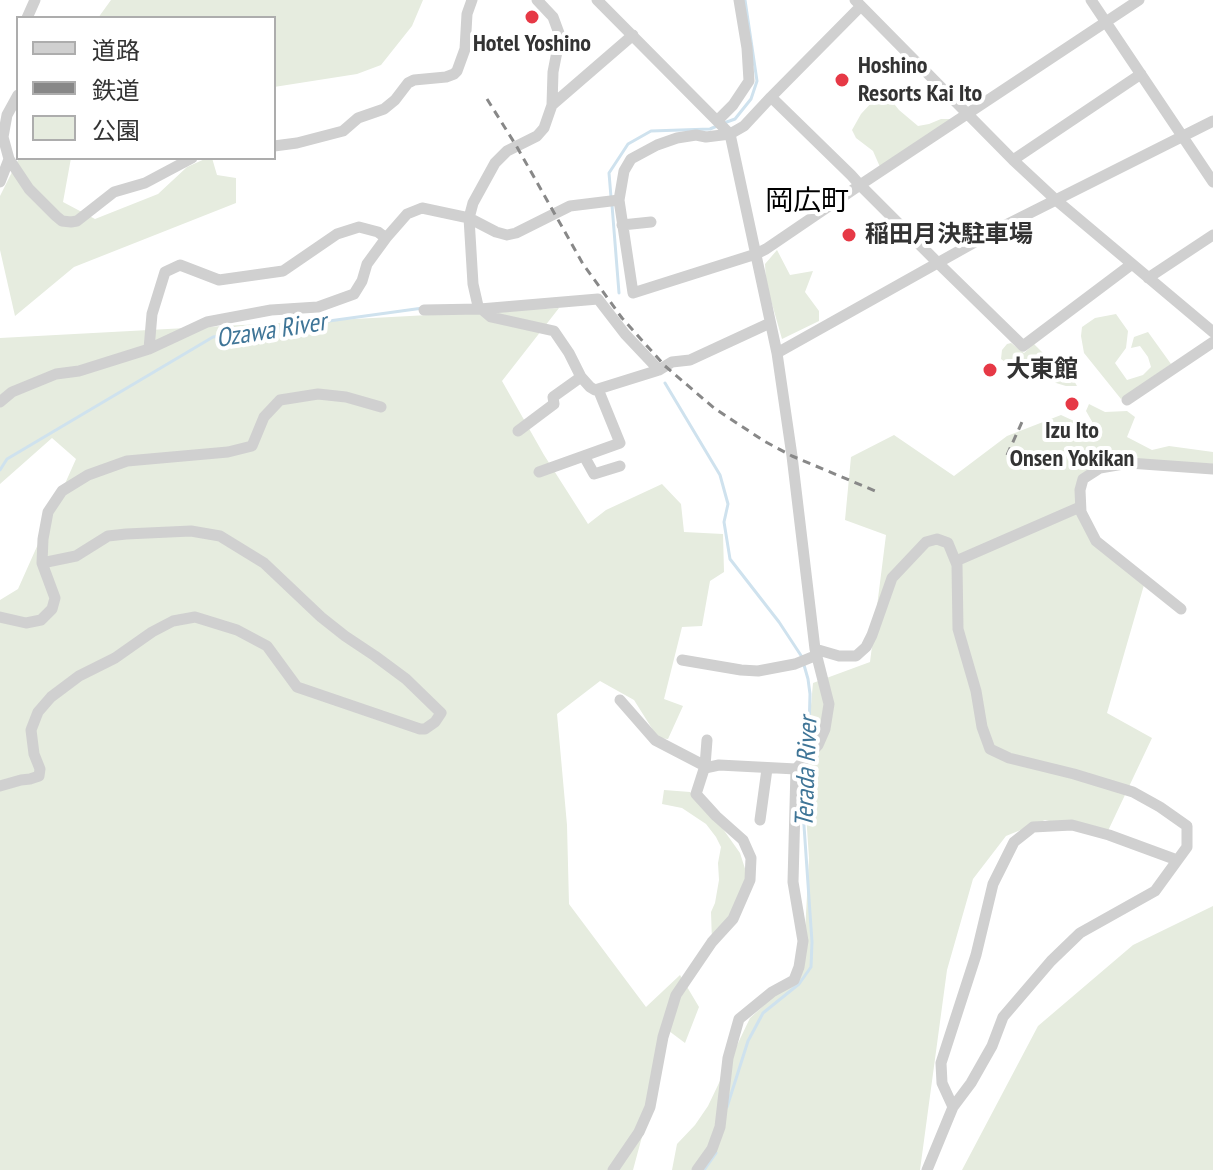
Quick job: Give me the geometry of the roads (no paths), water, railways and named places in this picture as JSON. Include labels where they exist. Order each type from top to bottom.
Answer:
[{"type":"street","points":[[276,146],[343,131],[358,118],[384,109],[408,83],[454,74],[465,49],[467,14],[472,0]]},
{"type":"street","points":[[537,0],[553,17],[560,36],[553,72],[552,105],[541,132],[507,151],[495,163],[473,203],[469,218],[478,303],[491,317],[554,331],[581,377],[590,387],[598,389],[659,370],[672,362],[690,360],[770,323]]},
{"type":"street","points":[[597,0],[730,134],[777,353],[816,652],[829,704],[825,729],[818,745],[797,768],[793,882],[803,941],[799,967],[794,980],[772,992],[739,1019],[728,1058],[720,1127],[712,1149],[697,1170]]},
{"type":"street","points":[[718,120],[733,105],[749,81],[739,0]]},
{"type":"street","points":[[1091,0],[1213,182]]},
{"type":"street","points":[[1139,0],[967,115],[756,254],[633,293],[618,200],[624,171],[631,159],[677,138],[730,134],[744,126],[858,3],[967,115],[1056,200],[1213,332]]},
{"type":"street","points":[[552,105],[633,35]]},
{"type":"street","points":[[1013,160],[1141,74]]},
{"type":"street","points":[[771,97],[1023,346],[1132,264]]},
{"type":"street","points":[[16,99],[7,115],[3,137],[9,159],[29,189],[62,221],[77,221],[114,192],[145,183],[188,160]]},
{"type":"street","points":[[777,353],[1000,228],[1213,121]]},
{"type":"street","points":[[0,182],[9,159]]},
{"type":"street","points":[[0,402],[12,392],[56,374],[79,371],[149,349],[207,322],[271,310],[318,307],[354,294],[367,264],[386,238],[407,214],[422,208],[469,218],[507,235],[570,206],[618,200]]},
{"type":"street","points":[[622,225],[651,222]]},
{"type":"street","points":[[149,349],[152,314],[165,272],[172,268],[180,265],[219,280],[283,271],[337,234],[359,227],[378,232],[386,238]]},
{"type":"street","points":[[1148,278],[1213,235]]},
{"type":"street","points":[[424,310],[478,303],[598,299],[659,370]]},
{"type":"street","points":[[1127,400],[1213,342]]},
{"type":"street","points":[[518,431],[554,404],[553,397],[581,377]]},
{"type":"street","points":[[539,472],[620,443],[598,389]]},
{"type":"street","points":[[0,617],[26,623],[41,620],[52,609],[55,598],[42,563],[48,512],[62,491],[88,475],[127,461],[228,452],[252,446],[264,417],[280,400],[318,394],[346,397],[381,407]]},
{"type":"street","points":[[584,456],[594,474],[620,466]]},
{"type":"street","points":[[1181,609],[1096,541],[1081,512],[1080,490],[1083,479],[1100,468],[1129,463],[1213,469]]},
{"type":"street","points":[[956,561],[1080,507]]},
{"type":"street","points":[[0,786],[39,776],[31,730],[38,712],[51,697],[79,676],[115,658],[152,632],[173,621],[195,617],[237,630],[267,646],[297,687],[420,729],[435,722],[441,713],[406,679],[321,617],[264,563],[220,536],[191,531],[108,536],[76,556],[42,563]]},
{"type":"street","points":[[682,660],[758,671],[795,664],[816,652],[856,656],[866,647],[872,635],[892,578],[926,542],[937,539],[948,543],[956,561],[958,629],[990,749],[1009,758],[1133,792],[1187,826],[1187,847],[1155,891],[1080,933],[1051,961],[1003,1017],[992,1046],[953,1107],[927,1170]]},
{"type":"street","points":[[620,700],[655,740],[705,768],[719,765],[797,768]]},
{"type":"street","points":[[613,1170],[639,1132],[650,1107],[663,1037],[676,995],[712,942],[733,919],[750,880],[751,858],[743,840],[696,794],[705,766],[707,740]]},
{"type":"street","points":[[760,820],[767,769]]},
{"type":"street","points":[[953,1107],[942,1083],[941,1063],[976,955],[993,884],[1014,842],[1033,827],[1072,825],[1177,860]]},
{"type":"waterway","name":"Terada River","points":[[724,123],[735,119],[751,99],[757,81],[745,0]]},
{"type":"waterway","name":"Terada River","points":[[611,197],[609,173],[628,144],[651,131],[710,129],[717,126]]},
{"type":"waterway","name":"Terada River","points":[[612,205],[619,293]]},
{"type":"waterway","name":"Ozawa River","points":[[0,470],[7,459],[213,337],[423,308]]},
{"type":"waterway","name":"Terada River","points":[[665,383],[720,475],[728,504],[724,522],[730,559],[802,657]]},
{"type":"waterway","name":"Terada River","points":[[804,665],[810,694],[806,752]]},
{"type":"waterway","name":"Terada River","points":[[727,1107],[748,1041],[763,1013],[799,984],[811,967],[801,782],[803,767]]},
{"type":"waterway","name":"Terada River","points":[[704,1170],[716,1153]]},
{"type":"railway","points":[[487,99],[583,264],[622,318],[665,366],[714,408],[764,441],[880,493]]},
{"type":"railway","points":[[1007,455],[1022,422]]},
{"type":"place","name":"Hotel Yoshino","points":[[532,17]]},
{"type":"place","name":"Hoshino Resorts Kai Ito","points":[[842,80]]},
{"type":"place","name":"稲田月決駐車場","points":[[849,235]]},
{"type":"place","name":"大東館","points":[[990,370]]},
{"type":"place","name":"Izu Ito Onsen Yokikan","points":[[1072,404]]},
{"type":"district","name":"岡広町","points":[[807,202]]}]
